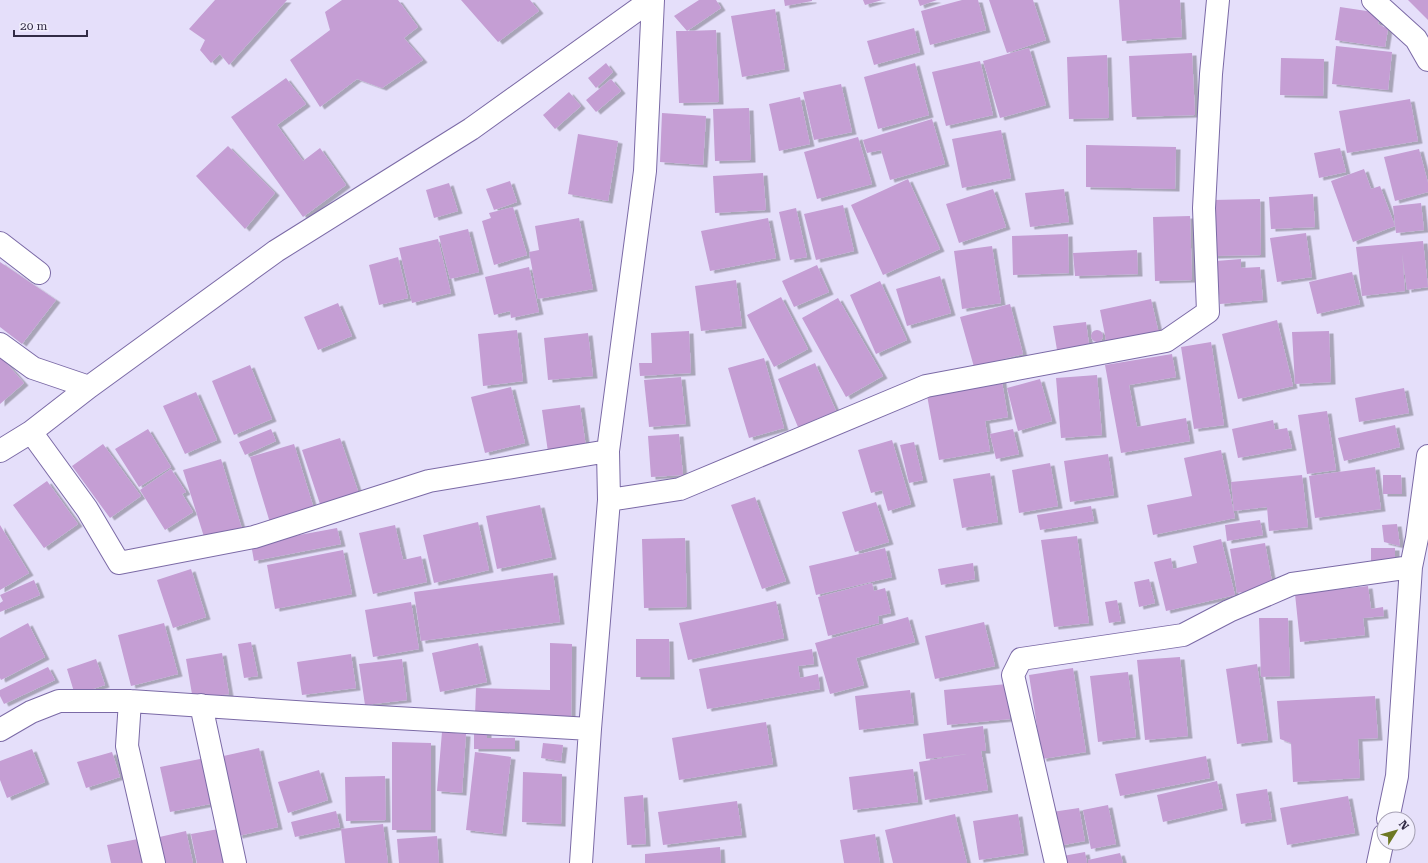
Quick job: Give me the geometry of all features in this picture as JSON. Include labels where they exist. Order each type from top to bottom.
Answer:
[{"type":"street","points":[[0,451],[31,432],[89,387],[276,250],[471,129],[652,0]]},
{"type":"street","points":[[581,863],[590,729],[609,500],[608,452],[645,171],[652,0]]},
{"type":"street","points":[[609,500],[680,489],[926,386],[1166,341],[1208,312],[1204,208],[1211,74],[1218,0]]},
{"type":"street","points":[[1373,0],[1422,38],[1428,60]]},
{"type":"street","points":[[0,243],[39,273]]},
{"type":"street","points":[[0,344],[33,368],[89,387]]},
{"type":"street","points":[[31,432],[87,509],[119,563],[254,536],[428,481],[608,452]]},
{"type":"street","points":[[1390,811],[1397,776],[1411,567],[1423,538],[1428,456]]},
{"type":"street","points":[[1056,863],[1013,675],[1021,659],[1183,635],[1229,611],[1292,584],[1411,567]]},
{"type":"street","points":[[0,730],[31,712],[59,701],[130,701],[590,729]]},
{"type":"street","points":[[130,701],[127,746],[154,863]]},
{"type":"street","points":[[200,705],[235,863]]},
{"type":"street","points":[[1378,863],[1381,851]]},
{"type":"building","points":[[215,0],[287,0],[229,65],[220,54],[211,63],[200,50],[205,40],[189,29]]},
{"type":"building","points":[[342,0],[398,0],[418,27],[404,38],[423,60],[382,88],[357,79],[320,107],[290,60],[330,30],[325,12]]},
{"type":"building","points":[[461,0],[530,0],[539,11],[498,42]]},
{"type":"building","points":[[699,0],[716,0],[721,8],[687,31],[674,16]]},
{"type":"building","points":[[784,0],[812,0],[812,1],[785,6]]},
{"type":"building","points":[[863,0],[882,0],[865,5]]},
{"type":"building","points":[[918,0],[937,0],[920,6]]},
{"type":"building","points":[[962,0],[978,0],[986,30],[930,45],[921,11]]},
{"type":"building","points":[[989,0],[1033,0],[1046,40],[1007,53]]},
{"type":"building","points":[[1119,0],[1180,0],[1182,37],[1122,41]]},
{"type":"building","points":[[1408,0],[1428,0],[1428,20]]},
{"type":"building","points":[[1340,7],[1380,13],[1378,24],[1388,29],[1385,47],[1335,40]]},
{"type":"building","points":[[775,9],[785,69],[742,77],[731,16]]},
{"type":"building","points":[[914,28],[920,52],[874,65],[867,41]]},
{"type":"building","points":[[716,30],[719,102],[679,103],[676,31]]},
{"type":"building","points":[[1336,46],[1392,52],[1388,90],[1332,84]]},
{"type":"building","points":[[1029,48],[1046,105],[1000,118],[983,61]]},
{"type":"building","points":[[1192,53],[1195,115],[1132,117],[1129,56]]},
{"type":"building","points":[[1107,55],[1109,118],[1069,119],[1067,57]]},
{"type":"building","points":[[1281,58],[1324,59],[1323,96],[1280,95]]},
{"type":"building","points":[[980,61],[993,115],[946,126],[932,72]]},
{"type":"building","points":[[606,63],[613,72],[596,88],[588,78]]},
{"type":"building","points":[[915,63],[929,115],[878,129],[864,77]]},
{"type":"building","points":[[286,78],[306,104],[277,125],[303,161],[320,148],[346,185],[303,217],[231,117]]},
{"type":"building","points":[[611,79],[621,91],[596,112],[586,100]]},
{"type":"building","points":[[841,84],[852,132],[814,140],[803,92]]},
{"type":"building","points":[[569,92],[581,106],[555,129],[543,115]]},
{"type":"building","points":[[800,97],[810,144],[779,151],[769,104]]},
{"type":"building","points":[[1410,99],[1418,141],[1347,153],[1339,111]]},
{"type":"building","points":[[749,108],[751,160],[715,161],[713,109]]},
{"type":"building","points":[[662,113],[706,116],[703,165],[660,162]]},
{"type":"building","points":[[932,119],[945,164],[890,180],[881,150],[867,153],[863,140]]},
{"type":"building","points":[[1001,130],[1011,178],[962,188],[952,139]]},
{"type":"building","points":[[578,134],[618,141],[608,201],[568,194]]},
{"type":"building","points":[[858,137],[872,184],[817,199],[804,152]]},
{"type":"building","points":[[1086,145],[1176,147],[1175,189],[1086,187]]},
{"type":"building","points":[[228,146],[275,193],[245,229],[196,176]]},
{"type":"building","points":[[1340,148],[1346,172],[1319,178],[1314,153]]},
{"type":"building","points":[[1419,149],[1428,183],[1428,192],[1395,201],[1384,157]]},
{"type":"building","points":[[1364,169],[1371,189],[1380,186],[1395,226],[1353,242],[1331,181]]},
{"type":"building","points":[[763,173],[766,210],[715,213],[713,176]]},
{"type":"building","points":[[908,179],[940,249],[883,275],[851,205]]},
{"type":"building","points":[[510,181],[517,202],[494,210],[486,189]]},
{"type":"building","points":[[449,183],[458,211],[434,218],[426,190]]},
{"type":"building","points":[[993,189],[1006,227],[959,243],[946,204]]},
{"type":"building","points":[[1064,189],[1069,222],[1030,227],[1025,193]]},
{"type":"building","points":[[1313,194],[1315,227],[1271,229],[1269,197]]},
{"type":"building","points":[[1260,199],[1261,255],[1213,256],[1212,200]]},
{"type":"building","points":[[1421,203],[1424,230],[1396,233],[1393,206]]},
{"type":"building","points":[[843,205],[854,251],[816,260],[804,214]]},
{"type":"building","points":[[513,207],[527,255],[494,265],[482,221],[491,218],[489,213]]},
{"type":"building","points":[[796,208],[807,257],[790,260],[779,212]]},
{"type":"building","points":[[1190,216],[1192,280],[1155,281],[1153,217]]},
{"type":"building","points":[[579,218],[593,289],[538,299],[529,252],[539,250],[535,226]]},
{"type":"building","points":[[768,218],[776,258],[710,271],[701,231]]},
{"type":"building","points":[[468,229],[479,272],[450,279],[439,236]]},
{"type":"building","points":[[1306,233],[1312,277],[1277,282],[1270,238]]},
{"type":"building","points":[[1068,234],[1069,273],[1013,275],[1012,236]]},
{"type":"building","points":[[438,239],[451,293],[412,303],[399,248]]},
{"type":"building","points":[[1423,241],[1428,287],[1407,290],[1402,253],[1405,291],[1362,296],[1356,247]]},
{"type":"building","points":[[992,246],[1001,303],[962,309],[954,251]]},
{"type":"building","points":[[1137,250],[1138,274],[1075,276],[1073,253]]},
{"type":"building","points":[[398,257],[408,298],[379,305],[369,265]]},
{"type":"building","points":[[1241,259],[1241,268],[1260,267],[1263,300],[1220,304],[1216,261]]},
{"type":"building","points":[[0,262],[56,300],[22,344],[0,327]]},
{"type":"building","points":[[817,265],[829,292],[794,307],[782,281]]},
{"type":"building","points":[[529,267],[539,312],[511,318],[510,311],[494,315],[485,277]]},
{"type":"building","points":[[1352,272],[1360,304],[1317,314],[1309,282]]},
{"type":"building","points":[[940,276],[951,313],[907,326],[896,289]]},
{"type":"building","points":[[736,280],[742,326],[701,331],[695,286]]},
{"type":"building","points":[[880,281],[907,340],[876,354],[850,295]]},
{"type":"building","points":[[781,297],[808,349],[774,367],[747,315]]},
{"type":"building","points":[[838,298],[883,376],[846,397],[802,318]]},
{"type":"building","points":[[1151,299],[1159,334],[1107,345],[1100,310]]},
{"type":"building","points":[[338,303],[352,336],[318,350],[304,317]]},
{"type":"building","points":[[1010,304],[1023,354],[974,367],[960,317]]},
{"type":"building","points":[[1277,320],[1293,386],[1238,399],[1222,334]]},
{"type":"building","points":[[1086,322],[1090,352],[1058,356],[1053,326]]},
{"type":"building","points":[[517,330],[523,381],[483,386],[478,334]]},
{"type":"building","points":[[1099,330],[1102,331],[1102,341],[1095,342],[1092,341],[1091,334],[1092,331]]},
{"type":"building","points":[[689,331],[691,373],[640,376],[639,363],[652,363],[651,333]]},
{"type":"building","points":[[1329,331],[1331,382],[1295,384],[1292,332]]},
{"type":"building","points":[[588,333],[593,376],[548,380],[544,338]]},
{"type":"building","points":[[1211,342],[1224,425],[1194,429],[1181,347]]},
{"type":"building","points":[[1172,354],[1176,377],[1129,385],[1137,427],[1186,418],[1190,441],[1121,453],[1105,365]]},
{"type":"building","points":[[0,356],[24,383],[0,404]]},
{"type":"building","points":[[764,358],[784,428],[749,438],[728,368]]},
{"type":"building","points":[[815,363],[836,411],[798,427],[778,379]]},
{"type":"building","points":[[250,365],[272,419],[234,435],[212,381]]},
{"type":"building","points":[[1097,375],[1102,435],[1061,438],[1056,378]]},
{"type":"building","points":[[1001,376],[1008,417],[985,421],[990,451],[939,460],[926,390]]},
{"type":"building","points":[[681,377],[686,424],[649,427],[644,380]]},
{"type":"building","points":[[1040,379],[1052,421],[1018,431],[1007,388]]},
{"type":"building","points":[[511,387],[525,443],[485,453],[471,397]]},
{"type":"building","points":[[1404,388],[1409,413],[1359,422],[1355,398]]},
{"type":"building","points":[[196,392],[217,440],[185,454],[163,406]]},
{"type":"building","points":[[580,405],[586,447],[548,452],[542,410]]},
{"type":"building","points":[[1327,411],[1336,470],[1307,474],[1298,415]]},
{"type":"building","points":[[1273,420],[1275,430],[1287,428],[1292,448],[1238,458],[1232,429]]},
{"type":"building","points":[[1395,425],[1400,447],[1344,461],[1338,438]]},
{"type":"building","points":[[148,429],[171,467],[139,487],[115,449]]},
{"type":"building","points":[[271,429],[276,441],[245,455],[239,442]]},
{"type":"building","points":[[1013,429],[1019,454],[996,459],[990,434]]},
{"type":"building","points":[[679,434],[683,475],[651,477],[648,436]]},
{"type":"building","points":[[340,438],[359,494],[321,507],[302,450]]},
{"type":"building","points":[[892,440],[911,504],[888,511],[882,490],[871,493],[858,450]]},
{"type":"building","points":[[914,442],[923,480],[909,483],[900,445]]},
{"type":"building","points":[[103,444],[141,496],[110,518],[72,466]]},
{"type":"building","points":[[294,444],[315,512],[271,526],[250,457]]},
{"type":"building","points":[[1221,450],[1235,518],[1153,535],[1147,505],[1192,496],[1184,458]]},
{"type":"building","points":[[1108,454],[1114,495],[1070,502],[1064,461]]},
{"type":"building","points":[[221,459],[242,529],[205,540],[183,470]]},
{"type":"building","points":[[1050,463],[1058,506],[1019,513],[1012,470]]},
{"type":"building","points":[[1375,467],[1381,509],[1315,518],[1309,476]]},
{"type":"building","points":[[171,469],[186,492],[182,494],[193,512],[165,530],[140,490]]},
{"type":"building","points":[[990,473],[998,522],[962,528],[953,479]]},
{"type":"building","points":[[1302,475],[1308,527],[1269,531],[1267,507],[1234,511],[1231,482]]},
{"type":"building","points":[[1383,475],[1401,475],[1402,494],[1383,494]]},
{"type":"building","points":[[47,481],[78,524],[44,548],[13,505]]},
{"type":"building","points":[[755,497],[786,581],[762,589],[731,505]]},
{"type":"building","points":[[876,502],[889,542],[855,552],[842,512]]},
{"type":"building","points":[[540,505],[552,557],[497,569],[486,516]]},
{"type":"building","points":[[1091,506],[1094,521],[1040,530],[1037,515]]},
{"type":"building","points":[[1260,520],[1263,535],[1227,541],[1225,525]]},
{"type":"building","points":[[478,522],[489,570],[434,583],[423,535]]},
{"type":"building","points":[[1397,524],[1400,546],[1384,542],[1382,525]]},
{"type":"building","points":[[0,525],[29,573],[0,590]]},
{"type":"building","points":[[395,525],[403,560],[421,556],[427,582],[373,594],[359,533]]},
{"type":"building","points":[[337,528],[341,544],[254,561],[251,544]]},
{"type":"building","points":[[1077,536],[1089,623],[1054,627],[1041,540]]},
{"type":"building","points":[[685,538],[687,607],[644,608],[642,539]]},
{"type":"building","points":[[1221,539],[1235,595],[1166,611],[1154,562],[1171,558],[1173,569],[1197,563],[1193,546]]},
{"type":"building","points":[[1265,543],[1273,587],[1237,593],[1230,549]]},
{"type":"building","points":[[885,548],[892,577],[816,595],[809,566]]},
{"type":"building","points":[[1371,548],[1395,548],[1395,561],[1371,561]]},
{"type":"building","points":[[343,550],[352,594],[275,609],[267,565]]},
{"type":"building","points":[[973,563],[975,579],[941,585],[938,569]]},
{"type":"building","points":[[191,569],[206,617],[173,628],[157,580]]},
{"type":"building","points":[[553,573],[560,622],[421,641],[414,592]]},
{"type":"building","points":[[1149,579],[1155,603],[1139,607],[1134,582]]},
{"type":"building","points":[[34,580],[40,595],[0,612],[0,603],[3,601],[0,595]]},
{"type":"building","points":[[872,583],[874,591],[885,588],[891,613],[878,616],[879,623],[828,636],[818,597]]},
{"type":"building","points":[[1368,586],[1371,609],[1383,607],[1384,616],[1363,618],[1365,635],[1300,642],[1295,594]]},
{"type":"building","points":[[1117,600],[1121,621],[1109,623],[1105,602]]},
{"type":"building","points":[[776,601],[784,638],[688,660],[679,623]]},
{"type":"building","points":[[411,602],[419,649],[373,657],[365,610]]},
{"type":"building","points":[[908,617],[915,642],[856,658],[864,685],[830,694],[815,643]]},
{"type":"building","points":[[1259,618],[1288,618],[1290,676],[1261,677]]},
{"type":"building","points":[[984,622],[995,666],[935,679],[925,636]]},
{"type":"building","points":[[28,623],[45,657],[1,680],[0,638]]},
{"type":"building","points":[[164,623],[178,674],[131,686],[118,635]]},
{"type":"building","points":[[636,639],[669,639],[670,677],[636,677]]},
{"type":"building","points":[[251,642],[258,676],[244,678],[238,644]]},
{"type":"building","points":[[478,643],[487,682],[440,692],[432,653]]},
{"type":"building","points":[[550,643],[572,644],[571,719],[475,716],[476,688],[550,690]]},
{"type":"building","points":[[812,649],[814,664],[798,666],[800,678],[818,674],[820,689],[707,709],[699,669]]},
{"type":"building","points":[[222,653],[229,694],[193,700],[186,659]]},
{"type":"building","points":[[351,654],[356,688],[302,695],[297,662]]},
{"type":"building","points":[[1180,657],[1188,736],[1145,740],[1137,660]]},
{"type":"building","points":[[96,659],[105,685],[75,695],[67,669]]},
{"type":"building","points":[[402,659],[407,700],[365,705],[359,664]]},
{"type":"building","points":[[1257,664],[1268,740],[1237,744],[1226,669]]},
{"type":"building","points":[[48,667],[55,680],[4,704],[0,696],[0,690]]},
{"type":"building","points":[[1073,668],[1086,752],[1042,759],[1029,675]]},
{"type":"building","points":[[1128,672],[1136,737],[1098,742],[1090,676]]},
{"type":"building","points":[[1007,684],[1010,719],[947,725],[944,690]]},
{"type":"building","points":[[910,690],[914,723],[859,730],[855,696]]},
{"type":"building","points":[[1375,696],[1378,738],[1358,739],[1360,778],[1293,782],[1291,743],[1280,739],[1277,701]]},
{"type":"building","points":[[766,722],[773,764],[679,780],[672,738]]},
{"type":"building","points":[[983,726],[986,751],[981,751],[988,790],[925,800],[919,762],[967,754],[926,759],[923,734]]},
{"type":"building","points":[[474,727],[487,727],[487,738],[515,738],[515,749],[474,749]]},
{"type":"building","points":[[442,732],[466,734],[462,793],[437,791]]},
{"type":"building","points":[[392,742],[431,743],[431,830],[392,830]]},
{"type":"building","points":[[543,743],[563,745],[561,761],[541,758]]},
{"type":"building","points":[[259,748],[278,827],[238,836],[219,757]]},
{"type":"building","points":[[32,749],[45,782],[7,798],[0,780],[0,761]]},
{"type":"building","points":[[112,752],[120,777],[86,788],[77,762]]},
{"type":"building","points":[[475,752],[511,757],[502,834],[466,830]]},
{"type":"building","points":[[1206,756],[1210,778],[1120,796],[1115,774]]},
{"type":"building","points":[[205,758],[215,803],[170,812],[160,767]]},
{"type":"building","points":[[913,769],[918,802],[853,810],[849,777]]},
{"type":"building","points":[[319,770],[328,800],[288,813],[278,782]]},
{"type":"building","points":[[523,772],[562,774],[561,824],[522,822]]},
{"type":"building","points":[[385,776],[386,820],[346,821],[345,777]]},
{"type":"building","points":[[1217,781],[1223,808],[1163,822],[1157,795]]},
{"type":"building","points":[[1267,789],[1272,819],[1241,824],[1236,794]]},
{"type":"building","points":[[643,795],[646,844],[627,845],[624,797]]},
{"type":"building","points":[[1348,796],[1355,833],[1287,845],[1280,808]]},
{"type":"building","points":[[737,801],[742,835],[663,845],[658,812]]},
{"type":"building","points":[[1108,805],[1116,844],[1091,849],[1083,810]]},
{"type":"building","points":[[1079,808],[1085,841],[1058,846],[1052,812]]},
{"type":"building","points":[[336,811],[340,827],[295,837],[291,822]]},
{"type":"building","points":[[955,814],[967,863],[893,863],[885,830]]},
{"type":"building","points":[[1018,814],[1024,853],[979,860],[973,821]]},
{"type":"building","points":[[383,824],[388,863],[345,863],[341,829]]},
{"type":"building","points":[[224,828],[229,863],[197,863],[191,834]]},
{"type":"building","points":[[186,831],[193,863],[160,863],[155,838]]},
{"type":"building","points":[[875,834],[880,863],[844,863],[840,840]]},
{"type":"building","points":[[437,836],[439,863],[399,863],[397,839]]},
{"type":"building","points":[[143,838],[148,863],[111,863],[107,845]]},
{"type":"building","points":[[720,847],[721,863],[645,863],[645,854]]},
{"type":"building","points":[[1085,852],[1087,863],[1064,863],[1063,856]]},
{"type":"building","points":[[1120,853],[1123,863],[1088,863],[1088,860]]}]
